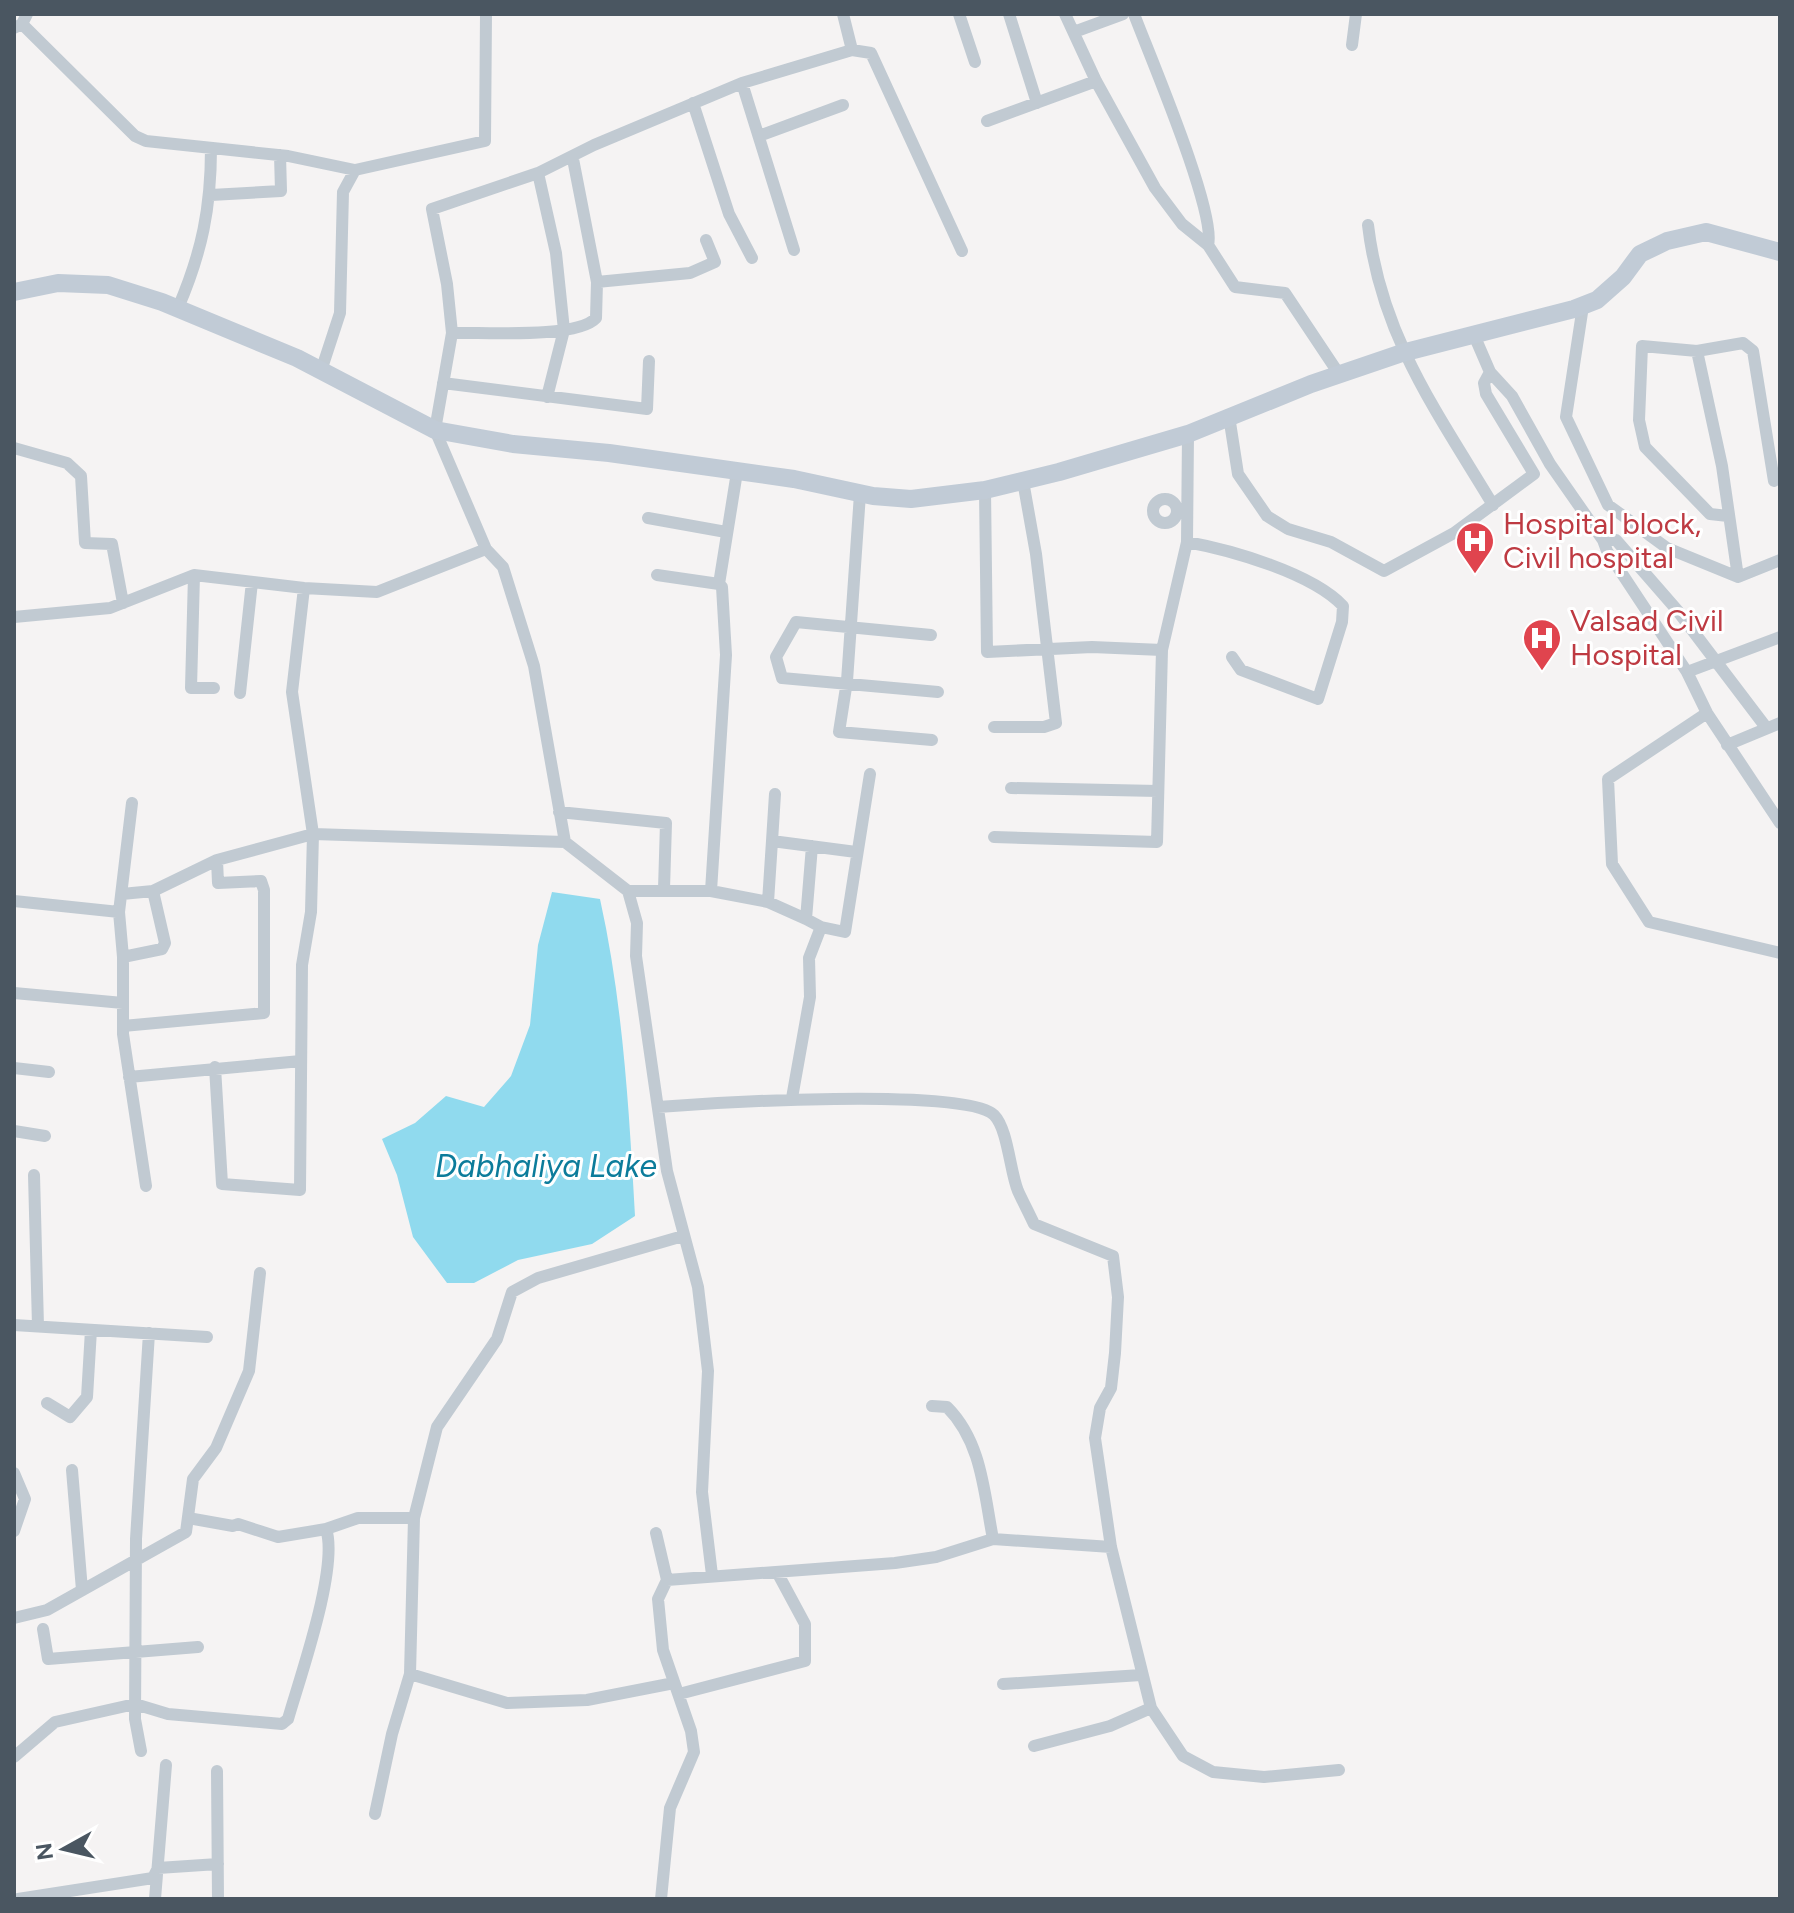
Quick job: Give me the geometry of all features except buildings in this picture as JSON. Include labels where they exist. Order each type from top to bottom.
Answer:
[{"type":"street","points":[[21,22],[135,136],[146,141],[280,155],[355,170],[485,141],[486,14]]},
{"type":"street","points":[[843,14],[852,50]]},
{"type":"street","points":[[959,14],[975,62]]},
{"type":"street","points":[[1009,14],[1037,103]]},
{"type":"street","points":[[1065,14],[1096,81],[1155,188],[1182,224],[1208,245],[1235,287],[1285,293],[1339,374]]},
{"type":"street","points":[[1074,32],[1123,14]]},
{"type":"street","points":[[1134,14],[1198,190],[1211,235],[1208,245]]},
{"type":"street","points":[[1352,45],[1356,14]]},
{"type":"street","points":[[565,842],[534,666],[503,567],[486,549],[435,430],[452,333],[447,284],[432,209],[538,173],[565,159],[573,159],[594,145],[742,83],[852,50],[871,53],[962,251]]},
{"type":"street","points":[[987,121],[1096,81]]},
{"type":"street","points":[[742,83],[794,250]]},
{"type":"street","points":[[693,103],[729,214],[752,258]]},
{"type":"street","points":[[759,136],[843,105]]},
{"type":"street","points":[[178,308],[199,259],[211,195],[211,148]]},
{"type":"street","points":[[211,195],[281,191],[280,155]]},
{"type":"street","points":[[452,333],[564,330],[586,326],[596,318],[597,282],[573,159]]},
{"type":"street","points":[[321,371],[340,313],[343,192],[355,170]]},
{"type":"street","points":[[538,173],[556,253],[564,330],[547,397]]},
{"type":"street","points":[[1368,225],[1372,264],[1402,353],[1493,505]]},
{"type":"street","points":[[14,292],[58,283],[108,285],[178,308],[321,371],[435,430],[513,444],[609,453],[794,479],[860,494],[911,499],[985,490],[1188,434],[1339,374],[1402,353],[1583,306],[1597,300],[1623,277],[1640,254],[1667,241],[1706,232],[1780,252]]},
{"type":"street","points":[[597,282],[690,273],[715,262],[706,240]]},
{"type":"street","points":[[1583,306],[1566,417],[1608,505],[1667,548],[1738,577],[1780,560]]},
{"type":"street","points":[[1474,335],[1490,372],[1512,396],[1550,464],[1603,540],[1607,551],[1687,672],[1707,713],[1779,824]]},
{"type":"street","points":[[1728,516],[1710,514],[1645,447],[1639,420],[1642,346],[1697,351],[1743,343],[1753,351],[1774,481]]},
{"type":"street","points":[[1697,351],[1722,466],[1738,577]]},
{"type":"street","points":[[443,383],[647,409],[649,361]]},
{"type":"street","points":[[1229,416],[1238,474],[1267,516],[1288,529],[1331,542],[1384,571],[1454,533],[1534,474],[1486,394],[1484,383],[1490,372]]},
{"type":"street","points":[[994,837],[1157,842],[1162,650],[1187,542],[1188,434]]},
{"type":"street","points":[[14,448],[67,463],[81,476],[85,543],[112,544],[123,603]]},
{"type":"street","points":[[711,891],[726,655],[722,587],[719,584],[737,472]]},
{"type":"street","points":[[994,727],[1044,727],[1056,723],[1049,650],[1023,481]]},
{"type":"street","points":[[985,490],[987,652],[1092,647],[1162,650]]},
{"type":"street","points":[[860,494],[846,685],[839,732],[932,740]]},
{"type":"street","points":[[648,518],[726,532]]},
{"type":"street","points":[[1603,540],[1616,540],[1765,726]]},
{"type":"street","points":[[1187,542],[1236,551],[1328,591],[1343,606],[1342,622],[1318,699],[1241,670],[1232,657]]},
{"type":"street","points":[[14,617],[110,608],[194,575],[304,588],[377,592],[486,549]]},
{"type":"street","points":[[194,575],[191,688],[214,688]]},
{"type":"street","points":[[657,575],[719,584]]},
{"type":"street","points":[[240,693],[252,582]]},
{"type":"street","points":[[215,1067],[222,1184],[300,1190],[302,965],[311,912],[313,834],[292,692],[304,588]]},
{"type":"street","points":[[931,635],[796,622],[776,657],[782,678],[938,692]]},
{"type":"street","points":[[1687,672],[1780,637]]},
{"type":"street","points":[[1707,713],[1608,779],[1612,864],[1649,922],[1780,953]]},
{"type":"street","points":[[1727,745],[1765,726],[1780,723]]},
{"type":"street","points":[[628,891],[711,891],[768,902],[821,927],[845,932],[870,774]]},
{"type":"street","points":[[1011,788],[1158,791]]},
{"type":"street","points":[[768,902],[775,794]]},
{"type":"street","points":[[132,803],[119,912],[123,957],[123,1026],[146,1186]]},
{"type":"street","points":[[559,812],[666,823],[664,889]]},
{"type":"street","points":[[122,894],[153,891],[217,860],[313,834],[565,842],[628,891],[637,923],[636,956],[667,1171],[698,1287],[708,1371],[702,1492],[712,1575]]},
{"type":"street","points":[[772,841],[856,852]]},
{"type":"street","points":[[806,919],[812,846]]},
{"type":"street","points":[[123,1026],[264,1013],[264,890],[261,881],[218,883],[217,860]]},
{"type":"street","points":[[123,957],[162,949],[165,943],[153,891]]},
{"type":"street","points":[[14,901],[119,912]]},
{"type":"street","points":[[792,1098],[810,997],[809,958],[821,927]]},
{"type":"street","points":[[14,993],[123,1003]]},
{"type":"street","points":[[129,1077],[301,1061]]},
{"type":"street","points":[[14,1068],[49,1072]]},
{"type":"street","points":[[658,1107],[792,1098],[966,1103],[993,1114],[1000,1125],[1017,1190],[1034,1224],[1113,1256],[1118,1297],[1115,1353],[1111,1388],[1100,1408],[1095,1438],[1111,1547],[1118,1561],[1141,1675],[1151,1708],[1183,1756],[1213,1772],[1264,1777],[1339,1770]]},
{"type":"street","points":[[14,1131],[45,1136]]},
{"type":"street","points":[[34,1175],[38,1326]]},
{"type":"street","points":[[375,1814],[392,1734],[410,1674],[414,1518],[437,1427],[497,1339],[512,1292],[538,1278],[683,1236]]},
{"type":"street","points":[[14,1618],[47,1610],[186,1532],[193,1479],[216,1448],[249,1371],[260,1273]]},
{"type":"street","points":[[14,1325],[207,1337]]},
{"type":"street","points":[[47,1403],[70,1417],[87,1397],[91,1330]]},
{"type":"street","points":[[141,1751],[135,1704],[135,1655],[149,1333]]},
{"type":"street","points":[[932,1406],[947,1407],[962,1422],[976,1451],[993,1539]]},
{"type":"street","points":[[72,1470],[82,1590]]},
{"type":"street","points":[[14,1473],[25,1499],[14,1531]]},
{"type":"street","points":[[188,1518],[238,1524],[278,1537],[326,1529],[358,1518],[414,1518]]},
{"type":"street","points":[[14,1757],[55,1722],[135,1704],[168,1714],[282,1724],[288,1719],[320,1602],[330,1540],[326,1529]]},
{"type":"street","points":[[656,1533],[667,1580],[658,1599],[657,1614],[663,1650],[694,1752],[670,1808],[661,1899]]},
{"type":"street","points":[[667,1580],[895,1563],[936,1557],[993,1539],[1111,1547]]},
{"type":"street","points":[[410,1674],[507,1703],[587,1700],[677,1688],[805,1661],[805,1624],[777,1572]]},
{"type":"street","points":[[43,1629],[48,1659],[135,1655],[198,1647]]},
{"type":"street","points":[[1003,1684],[1141,1675]]},
{"type":"street","points":[[1034,1746],[1110,1726],[1151,1708]]},
{"type":"street","points":[[155,1899],[166,1765]]},
{"type":"street","points":[[217,1771],[218,1899]]},
{"type":"street","points":[[158,1868],[218,1864]]},
{"type":"street","points":[[18,1899],[153,1878],[158,1868]]},
{"type":"water","name":"Dabhaliya Lake","points":[[552,892],[600,899],[620,1017],[635,1216],[592,1244],[518,1260],[474,1283],[447,1283],[413,1237],[397,1175],[382,1139],[415,1123],[446,1096],[484,1107],[511,1076],[530,1025],[538,945]]},
{"type":"place","name":"Hospital block, Civil hospital","points":[[1475,575]]},
{"type":"place","name":"Valsad Civil Hospital","points":[[1542,672]]}]
